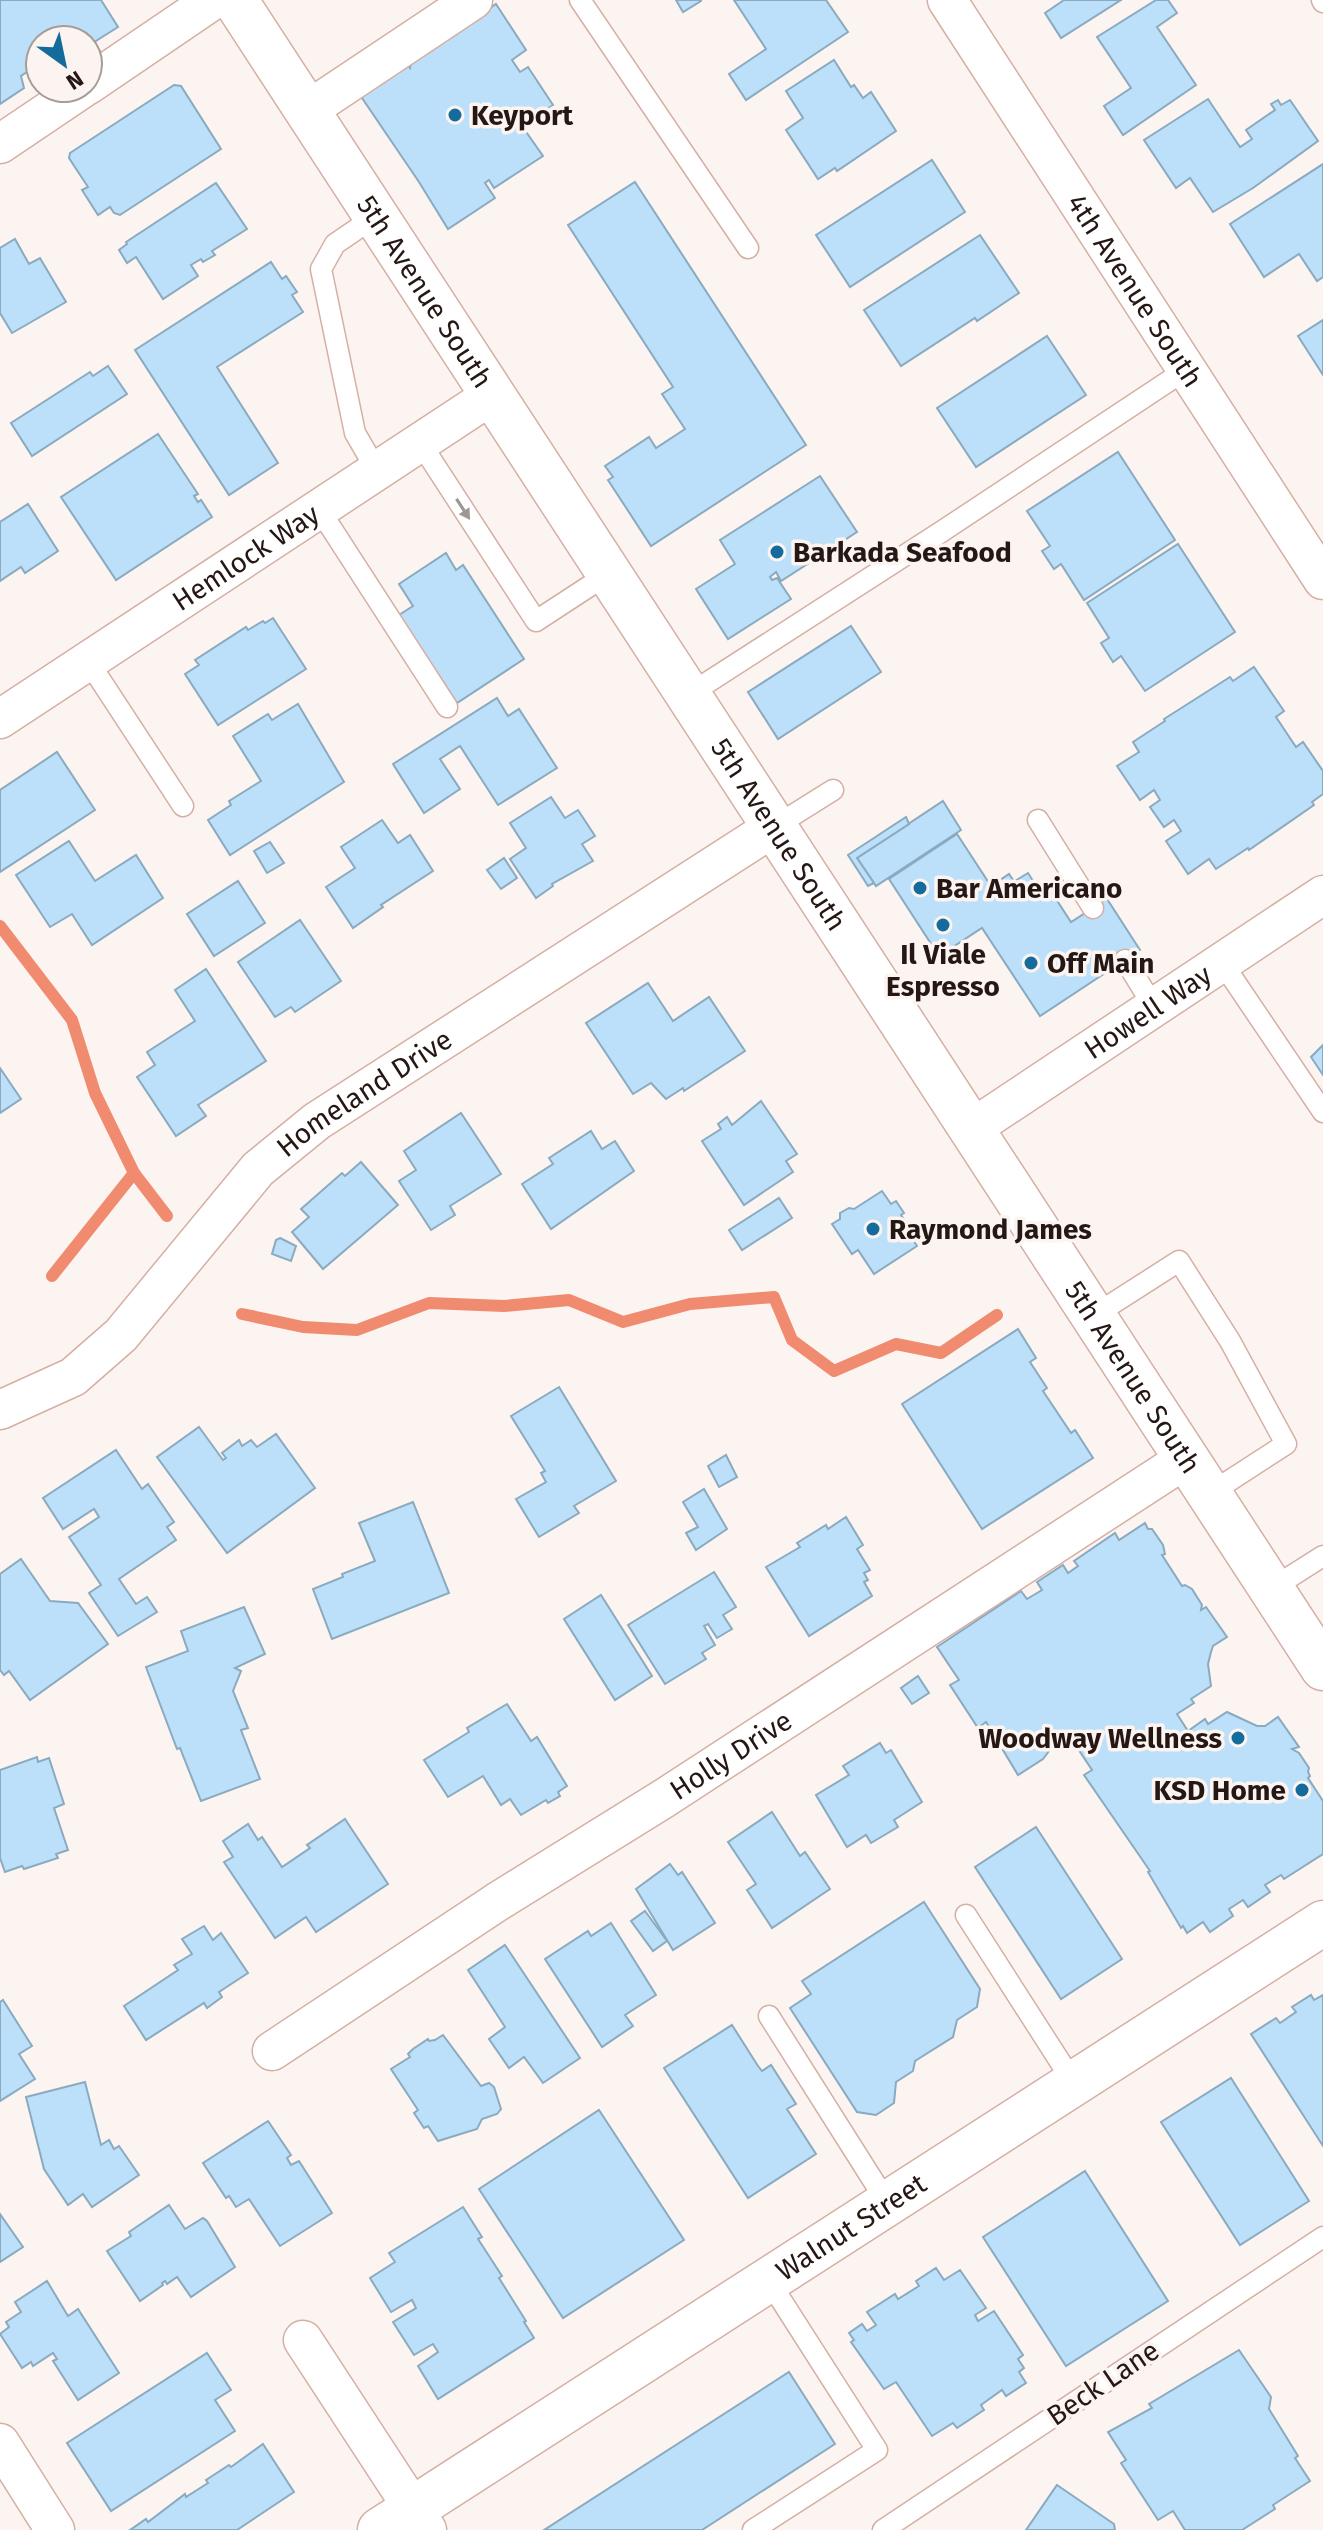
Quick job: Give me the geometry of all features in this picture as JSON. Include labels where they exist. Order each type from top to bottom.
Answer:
[{"type":"main road","name":"5th Avenue South","points":[[235,0],[1323,1668]]},
{"type":"main road","name":"Walnut Street","points":[[407,2523],[769,2281],[1323,1923]]},
{"type":"street","points":[[104,74],[213,0]]},
{"type":"street","points":[[308,110],[473,0]]},
{"type":"street","name":"4th Avenue South","points":[[947,0],[1323,580]]},
{"type":"street","points":[[0,144],[59,104]]},
{"type":"street","name":"Hemlock Way","points":[[0,719],[492,395]]},
{"type":"street","name":"Homeland Drive","points":[[0,1410],[73,1377],[121,1335],[258,1169],[317,1121],[774,827]]},
{"type":"street","name":"Howell Way","points":[[971,1129],[1323,895]]},
{"type":"street","name":"Holly Drive","points":[[272,2051],[497,1902],[663,1799],[1187,1458]]},
{"type":"street","points":[[303,2340],[407,2523]]},
{"type":"street","points":[[0,2443],[55,2530]]},
{"type":"lane","points":[[580,0],[748,248]]},
{"type":"lane","points":[[376,216],[335,244],[321,269],[355,433],[377,471]]},
{"type":"lane","points":[[688,695],[1187,369]]},
{"type":"lane","points":[[421,444],[536,621],[608,574]]},
{"type":"lane","points":[[319,509],[447,707]]},
{"type":"lane","points":[[88,661],[183,806]]},
{"type":"lane","points":[[774,827],[833,790]]},
{"type":"lane","points":[[1038,820],[1093,908]]},
{"type":"lane","points":[[1125,960],[1154,1007]]},
{"type":"lane","points":[[1221,961],[1323,1112]]},
{"type":"lane","points":[[1093,1316],[1179,1261],[1230,1341],[1286,1444],[1209,1494]]},
{"type":"lane","points":[[1271,1589],[1323,1556]]},
{"type":"lane","points":[[966,1915],[1075,2085]]},
{"type":"lane","points":[[769,2016],[888,2204]]},
{"type":"lane","name":"Beck Lane","points":[[883,2530],[1323,2237]]},
{"type":"lane","points":[[753,2530],[877,2450],[769,2281]]},
{"type":"building","points":[[0,0],[101,0],[118,27],[104,36],[104,24],[24,24],[24,74],[21,76],[24,88],[0,104]]},
{"type":"building","points":[[676,0],[701,0],[701,1],[683,12]]},
{"type":"building","points":[[734,0],[826,0],[848,32],[746,100],[729,74],[766,49]]},
{"type":"building","points":[[1064,0],[1121,0],[1061,38],[1045,13]]},
{"type":"building","points":[[1156,0],[1168,0],[1177,13],[1157,27],[1196,85],[1123,135],[1104,106],[1131,88],[1097,37]]},
{"type":"building","name":"Keyport","points":[[496,4],[526,50],[512,60],[520,72],[528,67],[553,105],[522,126],[543,156],[494,188],[489,180],[485,183],[495,198],[448,229],[360,95],[407,64],[410,68],[411,62]]},
{"type":"building","points":[[834,60],[851,87],[854,85],[863,98],[871,92],[896,131],[837,171],[835,168],[818,179],[786,130],[803,118],[786,91]]},
{"type":"building","points":[[174,85],[181,86],[221,149],[120,215],[110,207],[98,215],[82,190],[88,187],[69,158],[70,153]]},
{"type":"building","points":[[1208,99],[1240,147],[1252,139],[1246,130],[1275,110],[1271,104],[1278,100],[1281,105],[1290,100],[1318,141],[1253,188],[1213,212],[1190,178],[1176,188],[1144,140]]},
{"type":"building","points":[[932,160],[965,212],[850,287],[816,235]]},
{"type":"building","points":[[1323,164],[1323,277],[1317,281],[1299,254],[1264,277],[1230,224]]},
{"type":"building","points":[[635,182],[806,445],[651,546],[608,480],[613,477],[605,466],[649,437],[656,448],[685,429],[662,394],[673,387],[568,225]]},
{"type":"building","points":[[216,183],[247,229],[212,251],[215,255],[191,265],[198,276],[163,299],[136,257],[127,263],[119,250],[126,242]]},
{"type":"building","points":[[980,235],[1019,293],[901,366],[864,310]]},
{"type":"building","points":[[15,239],[29,264],[40,258],[66,302],[12,333],[0,313],[0,248]]},
{"type":"building","points":[[271,262],[282,279],[286,276],[297,292],[292,295],[303,312],[217,367],[278,463],[229,495],[135,350]]},
{"type":"building","points":[[1323,320],[1323,375],[1298,336]]},
{"type":"building","points":[[1047,336],[1086,395],[976,467],[937,408]]},
{"type":"building","points":[[108,366],[127,394],[32,456],[11,423],[90,372],[93,376]]},
{"type":"building","points":[[158,434],[198,494],[194,496],[198,502],[201,500],[212,517],[116,580],[61,497]]},
{"type":"building","points":[[1118,452],[1175,540],[1084,600],[1061,564],[1054,569],[1042,551],[1050,546],[1027,511]]},
{"type":"building","name":"Barkada Seafood","points":[[820,476],[857,532],[781,581],[776,572],[770,577],[772,580],[777,578],[791,599],[728,639],[696,589],[735,564],[720,540]]},
{"type":"building","points":[[28,504],[58,551],[25,573],[21,567],[0,581],[0,522]]},
{"type":"building","points":[[1178,544],[1235,632],[1145,691],[1121,656],[1113,662],[1101,643],[1109,638],[1087,603]]},
{"type":"building","points":[[446,553],[456,570],[463,565],[524,659],[457,703],[399,615],[413,606],[399,584]]},
{"type":"building","points":[[273,618],[306,669],[218,725],[185,674],[199,665],[195,660],[246,627],[248,630]]},
{"type":"building","points":[[851,626],[881,672],[778,739],[748,692]]},
{"type":"building","points":[[1254,667],[1284,711],[1276,717],[1296,747],[1303,742],[1323,771],[1323,794],[1312,802],[1314,805],[1249,850],[1216,869],[1209,859],[1188,874],[1166,841],[1181,831],[1174,820],[1164,827],[1150,807],[1160,800],[1154,790],[1140,800],[1117,766],[1139,752],[1133,742],[1164,719],[1230,677],[1233,681]]},
{"type":"building","points":[[497,698],[508,716],[519,709],[557,768],[498,805],[460,746],[440,759],[460,789],[424,813],[393,764]]},
{"type":"building","points":[[298,704],[344,782],[230,855],[208,820],[231,805],[229,801],[261,781],[233,736],[268,714],[272,720]]},
{"type":"building","points":[[57,752],[95,810],[0,872],[0,790]]},
{"type":"building","points":[[551,797],[565,818],[578,810],[595,836],[582,844],[593,861],[552,884],[536,898],[510,859],[526,848],[510,823]]},
{"type":"building","points":[[943,801],[961,830],[876,886],[857,858]]},
{"type":"building","points":[[906,817],[909,824],[857,858],[874,883],[868,886],[848,855]]},
{"type":"building","points":[[382,820],[398,843],[410,835],[433,871],[381,905],[383,907],[353,928],[326,887],[355,868],[341,847]]},
{"type":"building","points":[[957,834],[991,886],[1009,874],[1024,896],[1015,881],[1028,873],[1037,887],[1045,882],[1071,922],[1107,899],[1140,950],[1040,1016],[982,928],[939,956],[889,879]]},
{"type":"building","points":[[69,841],[95,881],[136,855],[163,898],[92,945],[72,914],[50,927],[16,875]]},
{"type":"building","points":[[270,842],[284,863],[267,873],[254,851]]},
{"type":"building","points":[[504,858],[517,878],[501,889],[487,870]]},
{"type":"building","points":[[238,881],[265,923],[214,956],[187,914]]},
{"type":"building","points":[[300,920],[341,981],[295,1012],[291,1007],[275,1017],[238,962]]},
{"type":"building","points":[[206,969],[266,1061],[198,1105],[206,1116],[176,1136],[137,1077],[155,1065],[147,1052],[195,1021],[175,990]]},
{"type":"building","points":[[648,983],[673,1021],[709,997],[745,1051],[684,1091],[683,1088],[666,1099],[651,1083],[633,1094],[586,1023]]},
{"type":"building","points":[[1323,1045],[1323,1075],[1311,1057]]},
{"type":"building","points":[[0,1068],[21,1099],[0,1113]]},
{"type":"building","points":[[761,1101],[797,1154],[786,1161],[793,1172],[744,1205],[702,1141],[721,1129],[718,1124],[727,1117],[732,1125]]},
{"type":"building","points":[[461,1113],[501,1174],[450,1206],[455,1215],[431,1230],[399,1181],[416,1170],[404,1151]]},
{"type":"building","points":[[591,1131],[602,1149],[615,1141],[634,1171],[551,1229],[522,1184],[553,1164],[549,1158]]},
{"type":"building","points":[[361,1162],[398,1205],[323,1269],[292,1232],[309,1217],[301,1209],[342,1173],[345,1176]]},
{"type":"building","name":"Raymond James","points":[[882,1191],[891,1204],[896,1201],[904,1213],[901,1215],[913,1233],[910,1235],[917,1246],[874,1274],[858,1250],[852,1254],[832,1224],[840,1219],[840,1213],[854,1209]]},
{"type":"building","points":[[779,1198],[792,1218],[742,1250],[729,1230]]},
{"type":"building","points":[[280,1238],[296,1246],[291,1261],[272,1254],[276,1240]]},
{"type":"building","points":[[1018,1329],[1036,1358],[1030,1362],[1047,1388],[1043,1391],[1071,1433],[1075,1430],[1093,1458],[982,1529],[902,1404]]},
{"type":"building","points":[[559,1387],[616,1481],[574,1506],[579,1513],[539,1537],[516,1499],[546,1482],[541,1473],[545,1471],[511,1416]]},
{"type":"building","points":[[199,1427],[223,1460],[226,1458],[222,1453],[239,1440],[242,1446],[251,1440],[257,1447],[276,1434],[315,1488],[227,1553],[157,1457]]},
{"type":"building","points":[[116,1450],[142,1489],[148,1484],[174,1522],[167,1527],[176,1540],[119,1579],[136,1604],[147,1597],[157,1612],[118,1636],[89,1593],[101,1585],[69,1537],[99,1517],[94,1509],[63,1529],[43,1498]]},
{"type":"building","points":[[726,1455],[737,1477],[719,1487],[708,1466]]},
{"type":"building","points":[[704,1489],[727,1529],[696,1550],[686,1533],[698,1527],[683,1502]]},
{"type":"building","points":[[413,1502],[449,1593],[332,1639],[313,1589],[375,1561],[359,1523]]},
{"type":"building","points":[[846,1517],[863,1545],[857,1549],[870,1570],[864,1573],[868,1580],[864,1582],[872,1596],[809,1636],[766,1567],[800,1547],[797,1543]]},
{"type":"building","points":[[1145,1523],[1163,1545],[1165,1554],[1162,1555],[1182,1586],[1192,1589],[1202,1605],[1201,1610],[1206,1607],[1227,1637],[1213,1646],[1211,1652],[1208,1664],[1211,1686],[1191,1699],[1194,1703],[1177,1714],[1188,1731],[1205,1719],[1208,1724],[1227,1712],[1257,1726],[1265,1726],[1278,1717],[1299,1747],[1292,1749],[1299,1753],[1309,1768],[1308,1778],[1323,1801],[1323,1854],[1284,1879],[1281,1875],[1265,1885],[1270,1892],[1248,1907],[1243,1900],[1229,1909],[1233,1916],[1210,1932],[1203,1922],[1187,1933],[1183,1926],[1181,1928],[1150,1871],[1084,1775],[1092,1770],[1068,1734],[1047,1748],[1049,1751],[1043,1759],[1018,1775],[986,1722],[978,1728],[950,1685],[959,1680],[937,1647],[1021,1591],[1027,1599],[1042,1590],[1037,1582],[1063,1565],[1068,1573],[1078,1566],[1074,1561],[1115,1533],[1119,1540]]},
{"type":"building","points":[[21,1559],[50,1601],[78,1603],[108,1644],[30,1700],[9,1671],[4,1675],[0,1670],[0,1574]]},
{"type":"building","points":[[714,1572],[736,1607],[723,1615],[732,1629],[717,1638],[708,1624],[704,1626],[715,1645],[702,1653],[706,1659],[665,1684],[628,1625]]},
{"type":"building","points":[[601,1595],[652,1676],[615,1700],[564,1619]]},
{"type":"building","points":[[244,1607],[265,1654],[235,1668],[241,1671],[233,1691],[248,1728],[241,1730],[260,1779],[201,1801],[180,1748],[177,1749],[146,1667],[188,1651],[181,1631]]},
{"type":"building","points":[[918,1676],[929,1693],[912,1704],[901,1688]]},
{"type":"building","points":[[507,1704],[531,1741],[537,1737],[567,1786],[558,1792],[560,1796],[548,1803],[546,1800],[521,1815],[510,1799],[501,1805],[483,1776],[448,1797],[424,1760],[469,1732],[467,1728]]},
{"type":"building","points":[[880,1743],[886,1753],[891,1750],[922,1802],[894,1820],[898,1827],[871,1843],[866,1835],[847,1847],[816,1795],[849,1775],[843,1766]]},
{"type":"building","points":[[37,1757],[38,1762],[49,1758],[64,1804],[54,1808],[68,1850],[56,1854],[58,1858],[5,1872],[0,1858],[0,1770]]},
{"type":"building","points":[[772,1812],[800,1856],[805,1852],[830,1889],[772,1928],[747,1890],[756,1884],[728,1842]]},
{"type":"building","points":[[345,1819],[388,1884],[316,1932],[306,1917],[275,1938],[224,1862],[233,1857],[223,1841],[248,1824],[258,1840],[262,1837],[282,1867]]},
{"type":"building","points":[[1036,1827],[1122,1959],[1061,1999],[975,1867]]},
{"type":"building","points":[[670,1864],[678,1875],[682,1872],[715,1923],[673,1950],[636,1889]]},
{"type":"building","points":[[924,1902],[980,1989],[977,2007],[957,2020],[953,2037],[915,2061],[913,2071],[896,2082],[894,2103],[876,2115],[857,2112],[790,2008],[811,1994],[802,1981]]},
{"type":"building","points":[[645,1911],[667,1941],[653,1951],[631,1921]]},
{"type":"building","points":[[611,1923],[656,1995],[625,2015],[633,2026],[602,2047],[545,1959],[588,1931],[591,1936]]},
{"type":"building","points":[[204,1926],[213,1940],[221,1933],[248,1973],[219,1992],[222,1997],[207,2008],[204,2003],[146,2040],[124,2006],[178,1970],[174,1965],[192,1954],[182,1939]]},
{"type":"building","points":[[505,1945],[580,2058],[543,2083],[524,2057],[509,2068],[489,2039],[505,2027],[468,1970]]},
{"type":"building","points":[[1311,1995],[1314,2000],[1323,1995],[1323,2146],[1251,2034],[1276,2018],[1280,2023],[1296,2012],[1292,2007]]},
{"type":"building","points":[[3,2000],[32,2046],[19,2054],[35,2079],[0,2101],[0,2002]]},
{"type":"building","points":[[732,2025],[762,2071],[771,2065],[796,2104],[787,2109],[816,2154],[748,2198],[664,2068]]},
{"type":"building","points":[[443,2035],[481,2086],[489,2083],[494,2087],[501,2109],[497,2114],[482,2119],[477,2129],[438,2141],[414,2113],[418,2110],[391,2069],[410,2057],[408,2054],[413,2049],[428,2039],[435,2040]]},
{"type":"building","points":[[1231,2078],[1309,2201],[1240,2245],[1161,2122]]},
{"type":"building","points":[[85,2082],[101,2145],[109,2140],[114,2149],[119,2146],[139,2175],[92,2207],[83,2194],[68,2205],[44,2169],[26,2097]]},
{"type":"building","points":[[599,2110],[684,2240],[563,2318],[479,2189]]},
{"type":"building","points":[[268,2121],[291,2155],[287,2158],[291,2165],[299,2161],[332,2213],[280,2246],[249,2199],[236,2207],[229,2196],[226,2198],[203,2163]]},
{"type":"building","points":[[1085,2171],[1168,2301],[1066,2366],[983,2237]]},
{"type":"building","points":[[169,2205],[185,2229],[203,2218],[207,2221],[235,2267],[191,2297],[177,2277],[167,2284],[165,2281],[140,2301],[107,2251]]},
{"type":"building","points":[[463,2207],[482,2237],[478,2239],[502,2276],[499,2278],[534,2338],[438,2399],[418,2366],[438,2352],[433,2344],[414,2355],[393,2322],[416,2308],[412,2300],[391,2312],[370,2278],[395,2262],[389,2253]]},
{"type":"building","points":[[0,2214],[23,2247],[0,2262]]},
{"type":"building","points":[[936,2268],[944,2280],[960,2270],[986,2308],[975,2315],[978,2321],[994,2311],[1023,2355],[1018,2359],[1024,2368],[1019,2372],[1026,2383],[1006,2396],[1002,2390],[981,2405],[984,2410],[957,2428],[953,2423],[932,2436],[896,2382],[884,2389],[851,2342],[854,2340],[849,2333],[862,2324],[867,2331],[876,2325],[867,2312],[895,2294],[898,2299],[919,2286],[916,2281]]},
{"type":"building","points":[[47,2281],[68,2316],[78,2309],[119,2373],[78,2400],[53,2361],[57,2359],[53,2353],[33,2366],[31,2362],[22,2368],[0,2334],[9,2327],[6,2322],[21,2312],[15,2302]]},
{"type":"building","points":[[1239,2350],[1271,2397],[1269,2409],[1310,2481],[1242,2530],[1185,2530],[1173,2511],[1158,2520],[1121,2463],[1126,2460],[1108,2432],[1152,2408],[1149,2404]]},
{"type":"building","points":[[207,2353],[231,2390],[215,2400],[235,2431],[111,2511],[67,2443]]},
{"type":"building","points":[[789,2372],[835,2444],[702,2530],[544,2530]]},
{"type":"building","points":[[263,2444],[294,2492],[237,2530],[130,2530],[146,2519],[148,2522],[185,2494],[186,2497],[208,2483],[206,2480]]},
{"type":"building","points":[[1057,2485],[1114,2524],[1115,2530],[1026,2530]]},
{"type":"waterway","points":[[0,926],[72,1020],[95,1093],[134,1173],[167,1216]]},
{"type":"waterway","points":[[52,1276],[134,1173]]},
{"type":"waterway","points":[[242,1314],[303,1327],[357,1330],[429,1303],[504,1306],[569,1300],[623,1322],[690,1304],[774,1297],[792,1340],[834,1371],[896,1344],[941,1353],[997,1315]]},
{"type":"place","name":"Keyport","points":[[455,115]]},
{"type":"place","name":"Barkada Seafood","points":[[777,552]]},
{"type":"place","name":"Bar Americano","points":[[920,888]]},
{"type":"place","name":"Il Viale Espresso","points":[[943,925]]},
{"type":"place","name":"Off Main","points":[[1031,963]]},
{"type":"place","name":"Raymond James","points":[[873,1229]]},
{"type":"place","name":"Woodway Wellness","points":[[1238,1738]]},
{"type":"place","name":"KSD Home","points":[[1302,1790]]}]
